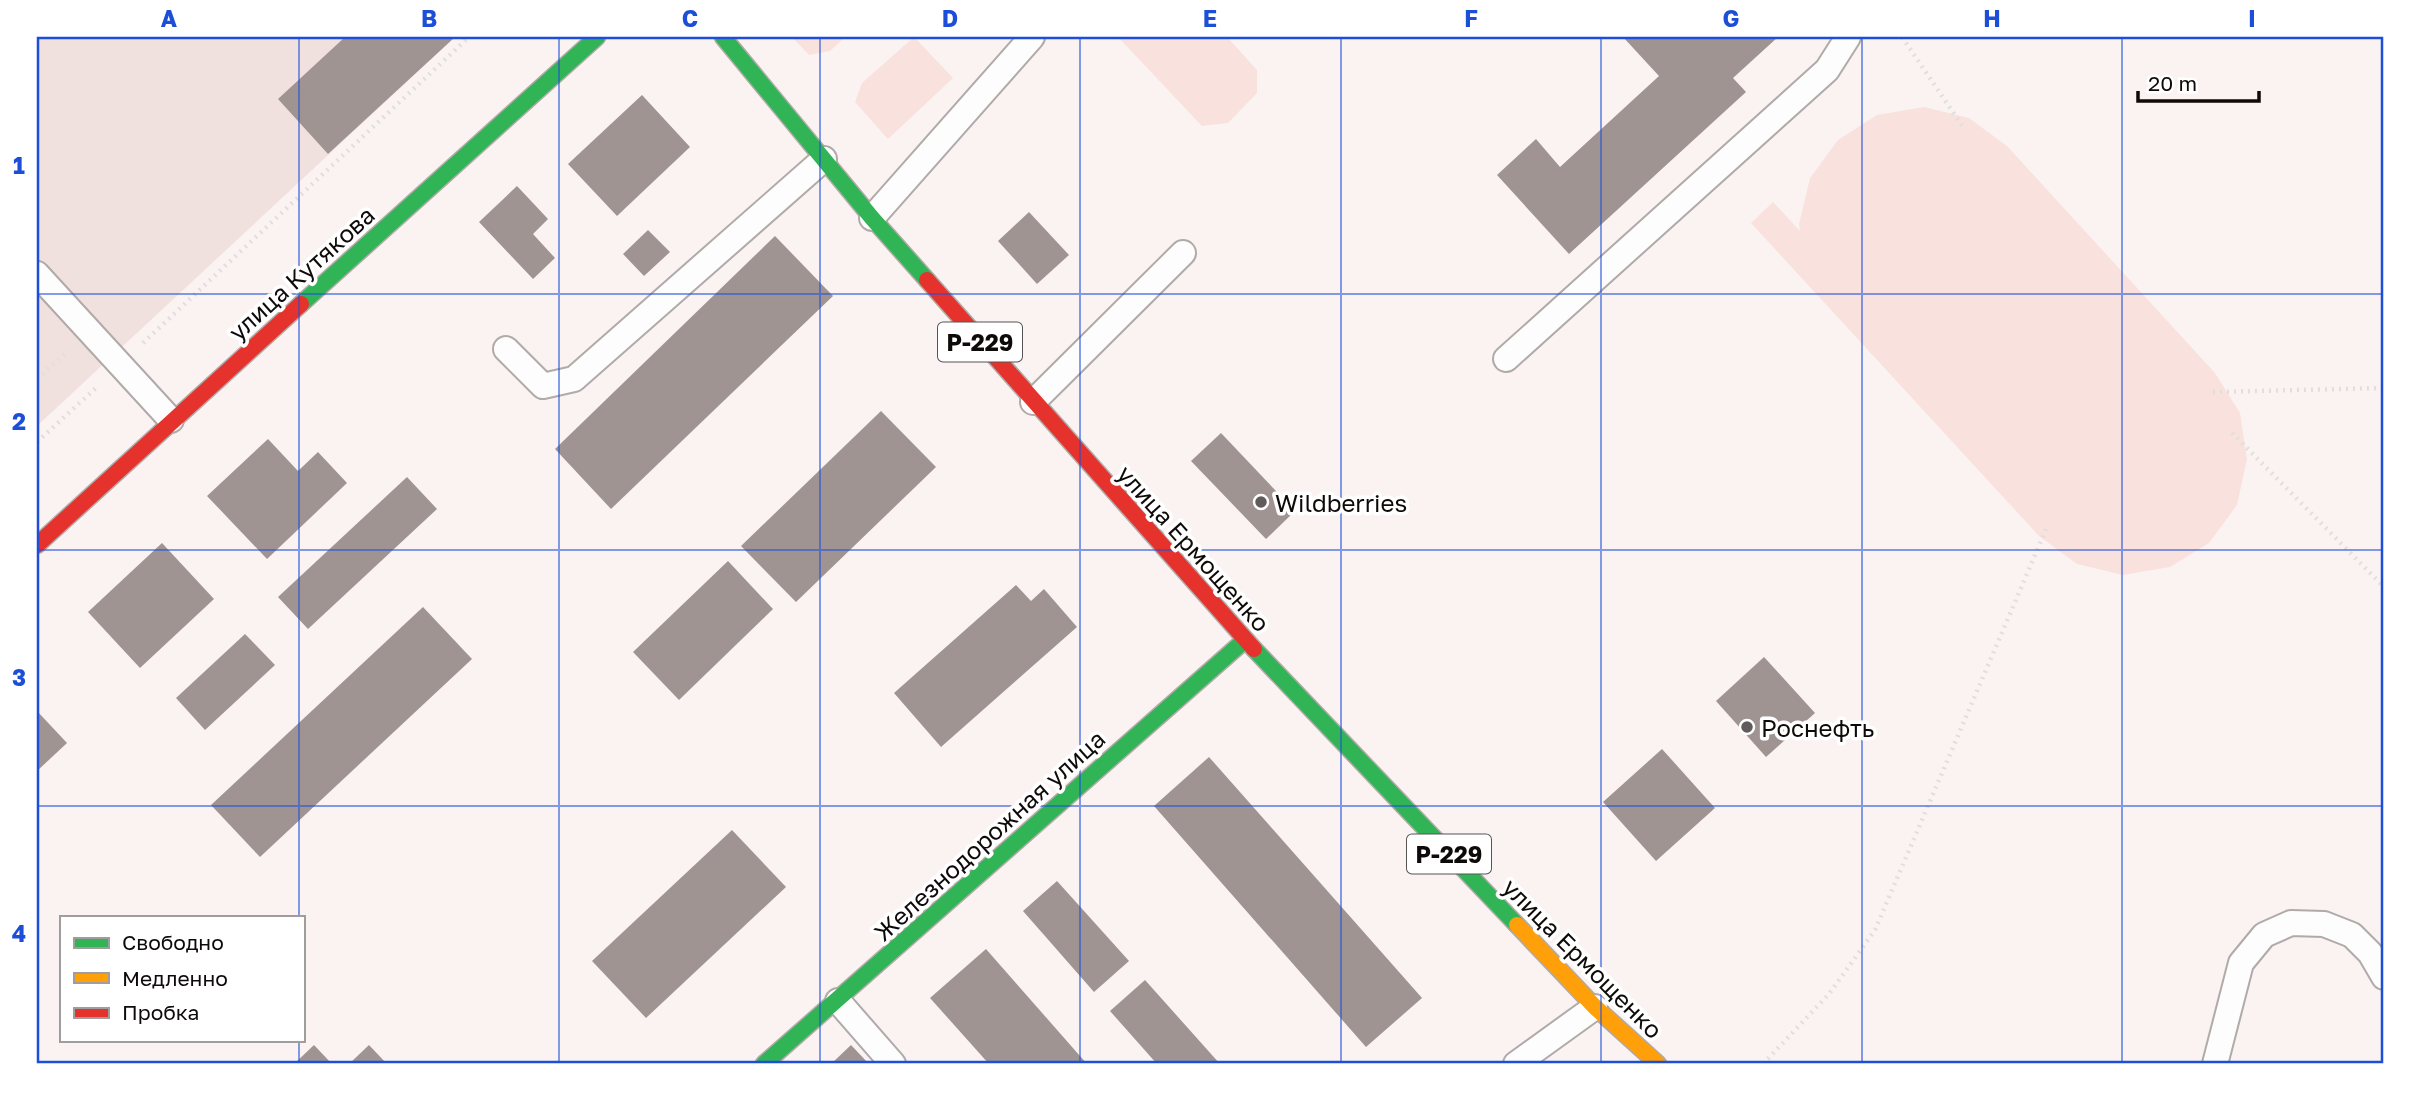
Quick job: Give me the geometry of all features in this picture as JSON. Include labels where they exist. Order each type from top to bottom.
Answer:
[{"type":"main road","name":"улица Кутякова","points":[[37,545],[171,420],[597,37]]},
{"type":"main road","name":"улица Ермощенко","points":[[723,37],[872,218],[1245,640],[1595,1007],[1658,1064]]},
{"type":"main road","name":"Железнодорожная улица","points":[[764,1064],[1245,640]]},
{"type":"lane","points":[[872,218],[1032,37]]},
{"type":"lane","points":[[1506,359],[1827,70],[1848,37]]},
{"type":"lane","points":[[506,349],[543,386],[574,379],[824,159]]},
{"type":"lane","points":[[1033,402],[1183,253]]},
{"type":"lane","points":[[37,274],[171,420]]},
{"type":"lane","points":[[2215,1064],[2241,962],[2264,935],[2291,923],[2324,924],[2352,935],[2370,953],[2384,976]]},
{"type":"lane","points":[[838,1001],[893,1064]]},
{"type":"lane","points":[[1516,1064],[1595,1007]]},
{"type":"path","points":[[37,442],[469,37]]},
{"type":"path","points":[[1902,37],[1965,130]]},
{"type":"path","points":[[2213,392],[2384,388]]},
{"type":"path","points":[[2232,433],[2384,587]]},
{"type":"path","points":[[1763,1064],[1829,994],[1875,930],[2005,631],[2047,527]]},
{"type":"shaded area","points":[[37,37],[455,37],[37,426]]},
{"type":"shaded area","points":[[792,37],[845,37],[830,51],[809,55]]},
{"type":"shaded area","points":[[914,37],[953,78],[888,139],[855,102],[862,83]]},
{"type":"shaded area","points":[[1118,37],[1227,37],[1257,70],[1257,93],[1228,123],[1202,126]]},
{"type":"shaded area","points":[[1924,107],[1969,118],[2007,146],[2215,373],[2240,413],[2247,459],[2237,505],[2209,543],[2170,567],[2123,575],[2077,564],[2039,536],[1751,223],[1773,202],[1800,231],[1799,224],[1810,178],[1838,140],[1877,115]]},
{"type":"building","points":[[345,37],[455,37],[328,154],[278,99]]},
{"type":"building","points":[[1623,37],[1778,37],[1733,78],[1746,92],[1569,254],[1497,175],[1536,139],[1560,167],[1659,76]]},
{"type":"building","points":[[642,95],[690,147],[617,216],[568,164]]},
{"type":"building","points":[[517,186],[548,219],[533,234],[555,258],[533,279],[479,222]]},
{"type":"building","points":[[1029,212],[1069,255],[1037,284],[998,241]]},
{"type":"building","points":[[648,230],[670,252],[644,276],[623,254]]},
{"type":"building","points":[[775,236],[833,296],[611,509],[555,449]]},
{"type":"building","points":[[881,411],[936,467],[796,602],[741,546]]},
{"type":"building","points":[[1221,433],[1295,511],[1266,539],[1191,461]]},
{"type":"building","points":[[268,439],[298,471],[318,452],[347,483],[267,559],[207,496]]},
{"type":"building","points":[[407,477],[437,509],[308,629],[278,597]]},
{"type":"building","points":[[162,543],[214,599],[140,668],[88,612]]},
{"type":"building","points":[[728,561],[773,609],[679,700],[633,652]]},
{"type":"building","points":[[1016,585],[1031,601],[1044,589],[1077,627],[941,747],[894,693]]},
{"type":"building","points":[[423,607],[472,659],[260,857],[211,805]]},
{"type":"building","points":[[245,634],[275,665],[205,730],[176,698]]},
{"type":"building","points":[[1764,657],[1815,713],[1766,757],[1716,701]]},
{"type":"building","points":[[37,711],[67,743],[37,771]]},
{"type":"building","points":[[1662,749],[1715,808],[1656,861],[1603,802]]},
{"type":"building","points":[[1209,757],[1422,998],[1366,1047],[1154,806]]},
{"type":"building","points":[[732,830],[786,887],[646,1018],[592,961]]},
{"type":"building","points":[[1057,881],[1129,961],[1094,992],[1023,911]]},
{"type":"building","points":[[986,949],[1087,1064],[989,1064],[930,998]]},
{"type":"building","points":[[1145,980],[1220,1064],[1157,1064],[1110,1011]]},
{"type":"building","points":[[314,1045],[332,1064],[294,1064]]},
{"type":"building","points":[[369,1045],[387,1064],[349,1064]]},
{"type":"building","points":[[851,1045],[869,1064],[831,1064]]},
{"type":"traffic: fast","points":[[301,304],[597,37]]},
{"type":"traffic: fast","points":[[723,37],[872,218],[927,280]]},
{"type":"traffic: fast","points":[[764,1064],[1245,640]]},
{"type":"traffic: fast","points":[[1254,649],[1517,925]]},
{"type":"traffic: slow","points":[[1517,925],[1595,1007],[1658,1064]]},
{"type":"traffic: jam","points":[[927,280],[1254,649]]},
{"type":"traffic: jam","points":[[37,545],[301,304]]},
{"type":"place","name":"Wildberries","points":[[1261,502]]},
{"type":"place","name":"Роснефть","points":[[1747,727]]}]
